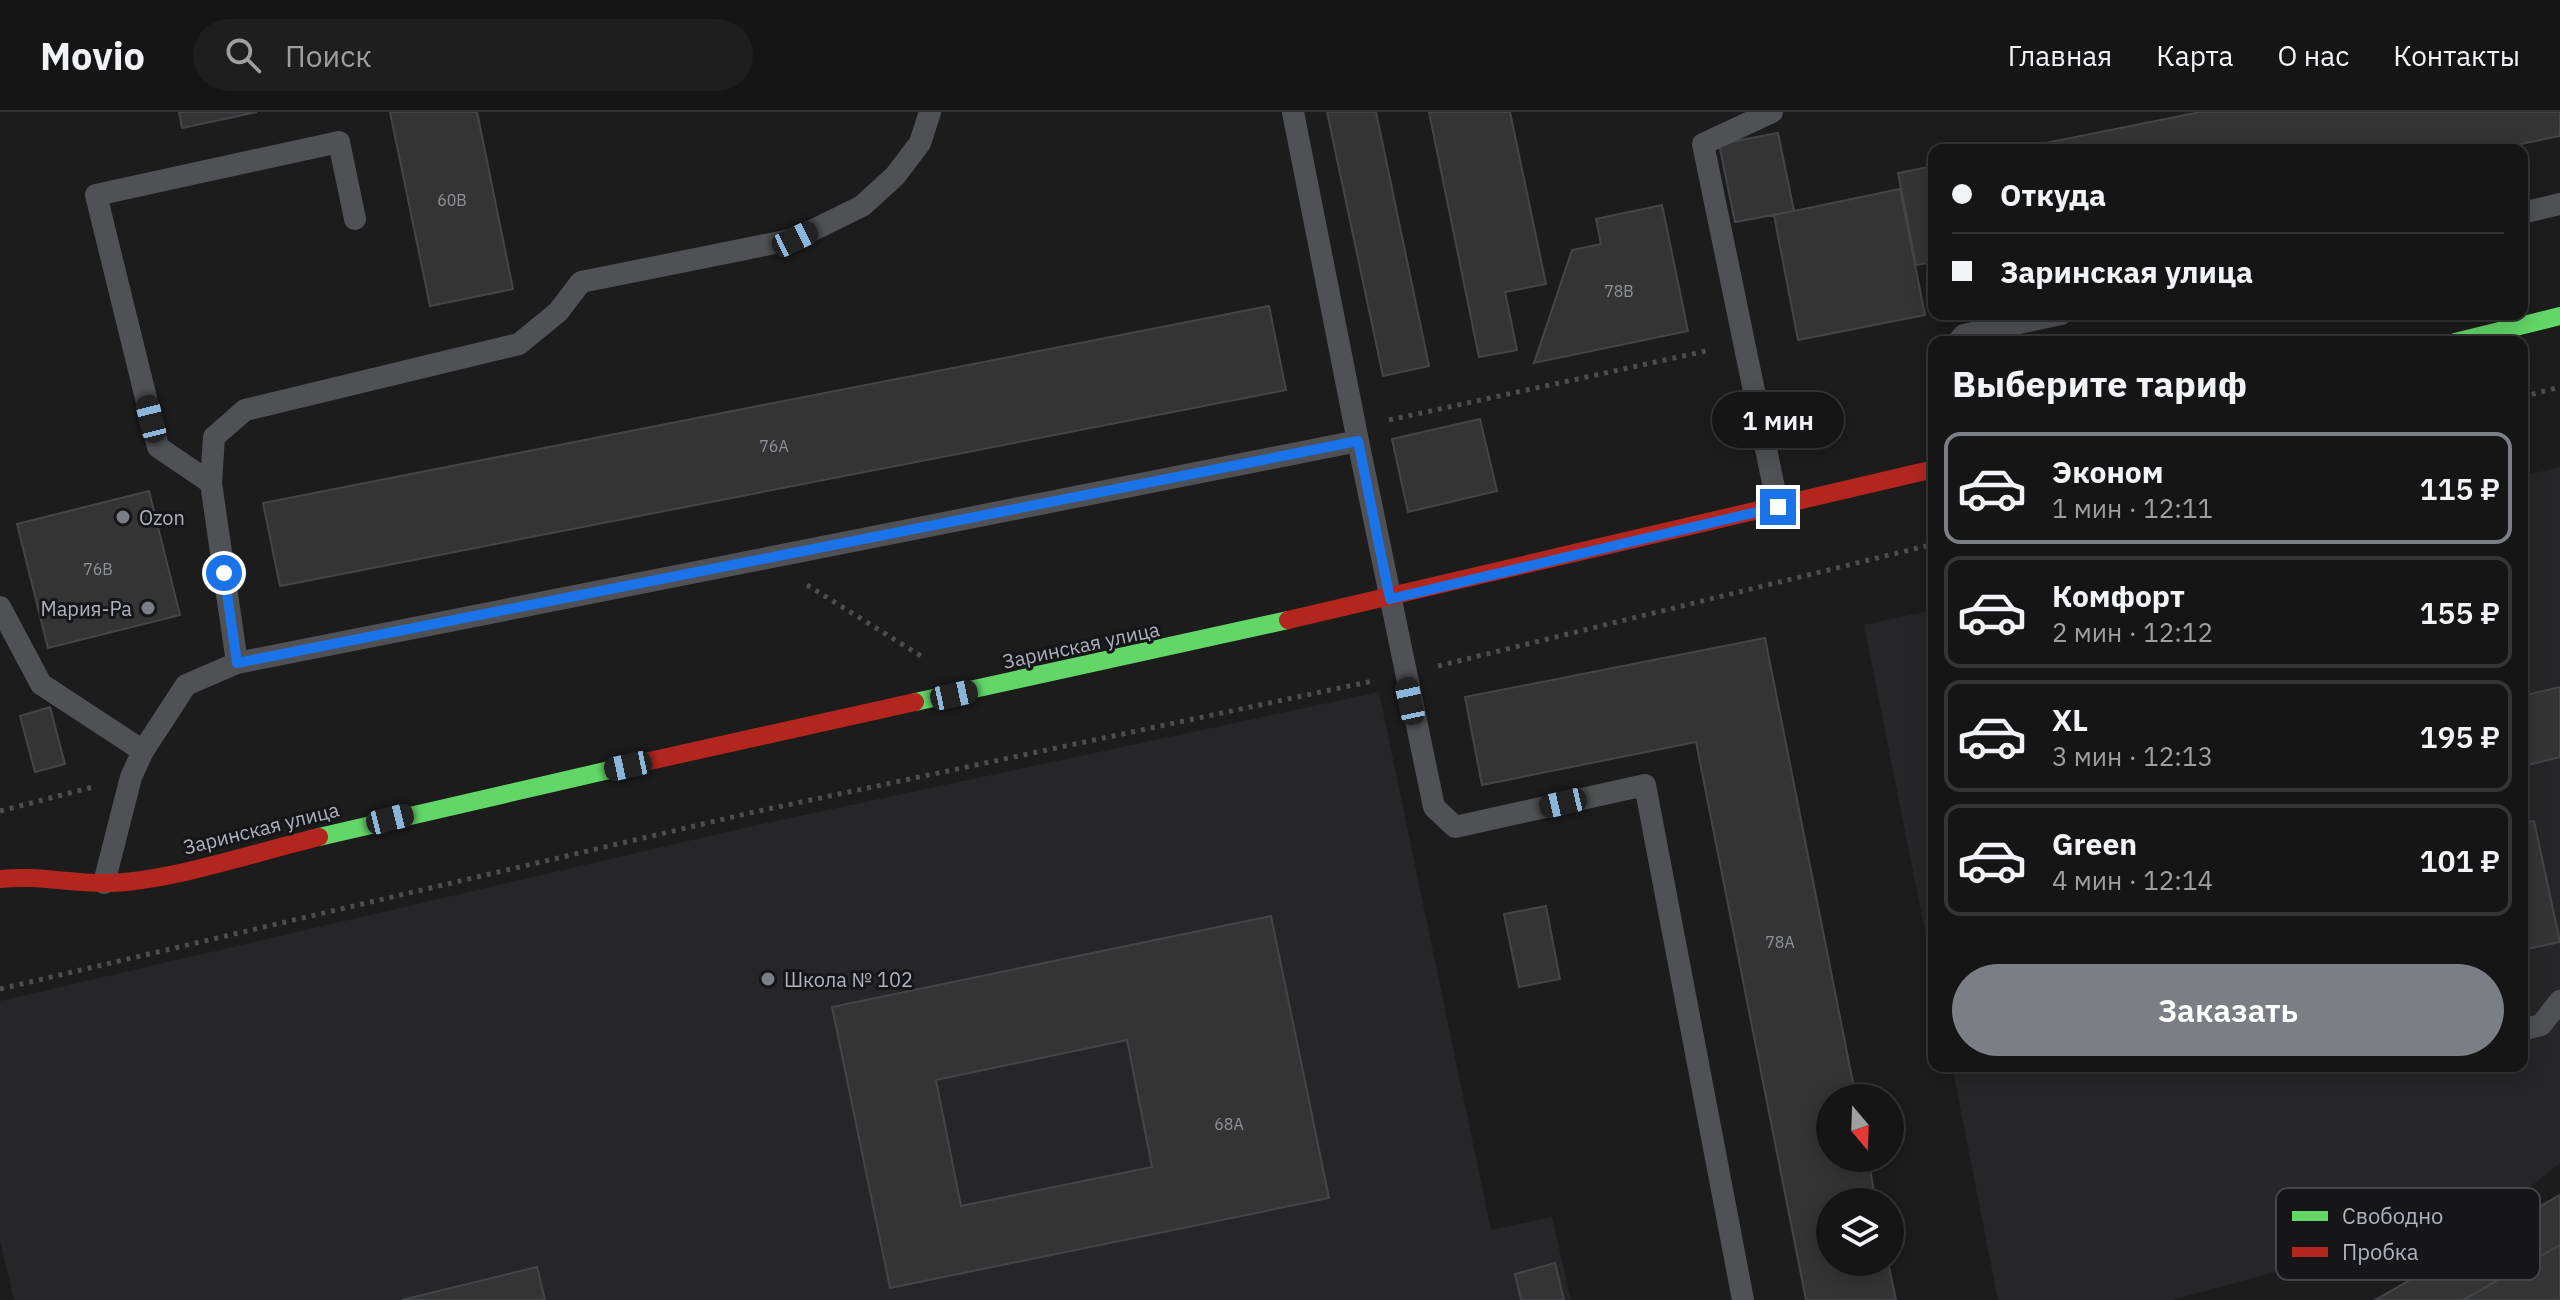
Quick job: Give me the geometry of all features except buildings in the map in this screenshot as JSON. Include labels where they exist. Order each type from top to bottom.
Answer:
[{"type":"street","points":[[2479,336],[2560,316]]},
{"type":"street","name":"Заринская улица","points":[[0,879],[24,876],[104,883],[149,878],[420,812],[1390,599],[1928,470]]},
{"type":"lane","points":[[237,663],[211,483],[214,437],[245,410],[519,344],[558,312],[581,282],[795,239],[862,206],[895,176],[920,143],[930,112]]},
{"type":"lane","points":[[1293,112],[1404,674],[1434,807],[1455,827],[1645,785],[1743,1300]]},
{"type":"lane","points":[[1772,112],[1703,144],[1778,507]]},
{"type":"lane","points":[[211,483],[158,447],[96,195],[339,142],[355,219]]},
{"type":"lane","points":[[2528,212],[2560,204]]},
{"type":"lane","points":[[1963,336],[2033,320]]},
{"type":"lane","points":[[104,883],[131,777],[143,751],[186,685],[237,663],[1358,441]]},
{"type":"lane","points":[[0,607],[41,684],[143,751]]},
{"type":"lane","points":[[2528,1028],[2541,1025],[2560,1001]]},
{"type":"path","points":[[1358,441],[1395,417],[1743,344]]},
{"type":"path","points":[[2528,395],[2560,387]]},
{"type":"path","points":[[0,989],[754,812],[1404,674],[1928,545]]},
{"type":"path","points":[[764,559],[922,657]]},
{"type":"path","points":[[0,811],[131,777]]},
{"type":"shaded area","points":[[2560,467],[2560,1163],[2529,1188],[2276,1188],[2276,1272],[2172,1300],[1998,1300],[1953,1072],[2528,1072],[2528,475]]},
{"type":"shaded area","points":[[1928,611],[1928,947],[1864,625]]},
{"type":"shaded area","name":"Школа № 102","points":[[1379,692],[1491,1230],[1552,1217],[1571,1300],[14,1300],[0,1240],[0,1001],[748,827]]},
{"type":"traffic: fast","points":[[2479,336],[2560,316]]},
{"type":"traffic: fast","points":[[915,702],[1288,620]]},
{"type":"traffic: fast","points":[[319,837],[618,768]]},
{"type":"traffic: jam","points":[[1288,620],[1928,470]]},
{"type":"traffic: jam","points":[[618,768],[915,702]]},
{"type":"traffic: jam","points":[[0,879],[128,882],[183,872],[319,837]]},
{"type":"place","name":"Ozon","points":[[123,517]]},
{"type":"place","name":"Мария-Ра","points":[[148,608]]},
{"type":"place","name":"Школа № 102","points":[[768,979]]},
{"type":"route","points":[[224,573],[237,663],[1358,441],[1390,599],[1778,507]]}]
